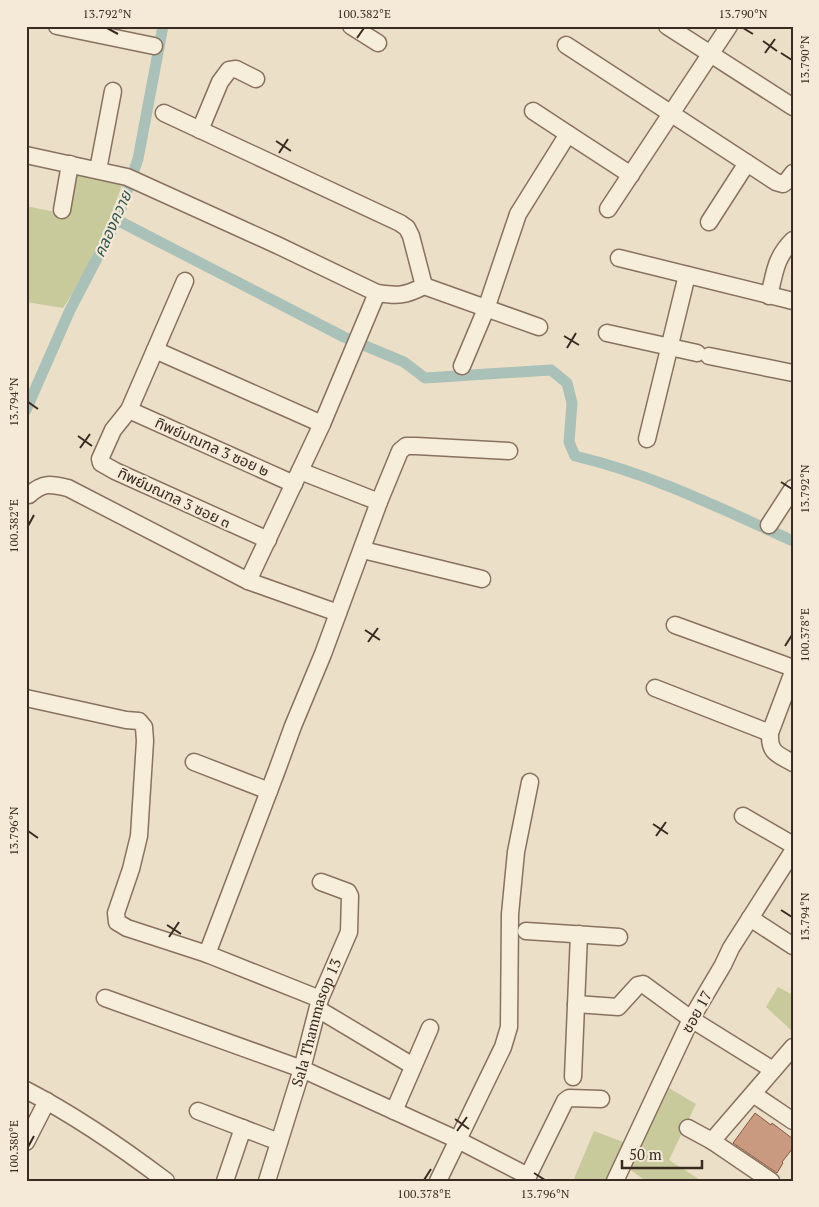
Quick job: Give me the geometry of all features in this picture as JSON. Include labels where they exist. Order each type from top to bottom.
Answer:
[{"type":"street","points":[[57,26],[122,33],[154,46]]},
{"type":"street","points":[[351,26],[378,43]]},
{"type":"street","points":[[667,26],[793,107]]},
{"type":"street","points":[[608,209],[729,26]]},
{"type":"street","points":[[566,45],[776,182],[783,184],[793,173]]},
{"type":"street","points":[[200,130],[220,82],[230,70],[236,69],[256,79]]},
{"type":"street","points":[[98,170],[112,91]]},
{"type":"street","points":[[533,111],[631,175]]},
{"type":"street","points":[[164,113],[400,223],[407,228],[411,236],[424,286]]},
{"type":"street","points":[[462,366],[486,309],[518,214],[568,134]]},
{"type":"street","points":[[26,154],[127,177],[377,293],[395,296],[408,294],[424,286],[539,328]]},
{"type":"street","points":[[709,222],[747,163]]},
{"type":"street","points":[[62,210],[70,164]]},
{"type":"street","points":[[770,296],[778,258],[793,240]]},
{"type":"street","points":[[619,258],[793,301]]},
{"type":"street","points":[[647,439],[687,275]]},
{"type":"street","name":"ทิพย์มณฑล 3 ซอย ๓","points":[[184,281],[129,410],[113,430],[102,452],[101,463],[268,540]]},
{"type":"street","points":[[248,581],[322,424],[377,293]]},
{"type":"street","points":[[607,333],[793,373]]},
{"type":"street","points":[[155,350],[322,424]]},
{"type":"street","name":"ทิพย์มณฑล 3 ซอย ๒","points":[[129,410],[297,477],[379,502]]},
{"type":"street","points":[[207,954],[270,791],[292,726],[323,654],[363,550],[379,502],[400,451],[406,446],[509,451]]},
{"type":"street","points":[[29,495],[37,487],[50,484],[68,488],[248,581],[338,612]]},
{"type":"street","points":[[769,525],[793,488]]},
{"type":"street","points":[[363,550],[482,578]]},
{"type":"street","points":[[675,625],[792,673],[770,732],[770,748],[776,754],[793,763]]},
{"type":"street","points":[[655,688],[770,732]]},
{"type":"street","points":[[26,698],[126,720],[139,721],[144,727],[145,741],[139,836],[116,913],[117,922],[127,928],[207,954],[319,1004],[413,1066]]},
{"type":"street","points":[[194,762],[270,791]]},
{"type":"street","points":[[438,1181],[503,1047],[509,1027],[510,914],[516,852],[530,782]]},
{"type":"street","points":[[743,816],[793,845]]},
{"type":"street","name":"ซอย 17","points":[[615,1181],[691,1019],[724,965],[731,948],[793,851]]},
{"type":"street","name":"Sala Thammasop 13","points":[[267,1181],[302,1069],[319,1004],[349,932],[350,896],[348,892],[321,882]]},
{"type":"street","points":[[750,918],[793,946]]},
{"type":"street","points":[[526,931],[619,937]]},
{"type":"street","points":[[573,1076],[579,934]]},
{"type":"street","points":[[576,1004],[618,1007],[638,984],[643,984],[691,1019],[773,1070]]},
{"type":"street","points":[[105,998],[302,1069],[458,1140],[527,1178],[565,1101],[569,1098],[601,1099]]},
{"type":"street","points":[[394,1110],[430,1028]]},
{"type":"street","points":[[712,1141],[793,1047]]},
{"type":"street","points":[[26,1090],[48,1101],[121,1147],[166,1181]]},
{"type":"street","points":[[753,1094],[793,1121]]},
{"type":"street","points":[[26,1142],[48,1101]]},
{"type":"street","points":[[198,1111],[279,1142]]},
{"type":"street","points":[[224,1181],[243,1128]]},
{"type":"street","points":[[688,1128],[712,1141],[771,1181]]},
{"type":"green space","points":[[72,171],[123,182],[97,247],[63,308],[26,302],[26,206],[65,214]]},
{"type":"green space","points":[[778,987],[793,995],[793,1032],[766,1007]]},
{"type":"green space","points":[[669,1088],[696,1104],[669,1160],[702,1181],[646,1181],[629,1169]]},
{"type":"green space","points":[[594,1131],[626,1143],[608,1181],[573,1181]]},
{"type":"building","points":[[755,1113],[793,1139],[793,1148],[782,1162],[777,1173],[733,1143]]},
{"type":"waterway","name":"คลองควาย","points":[[26,410],[70,310],[117,220],[138,159],[163,26]]},
{"type":"waterway","points":[[117,220],[344,337],[404,362],[425,378],[551,370],[567,383],[572,403],[569,442],[575,456],[632,472],[659,482],[793,541]]}]
